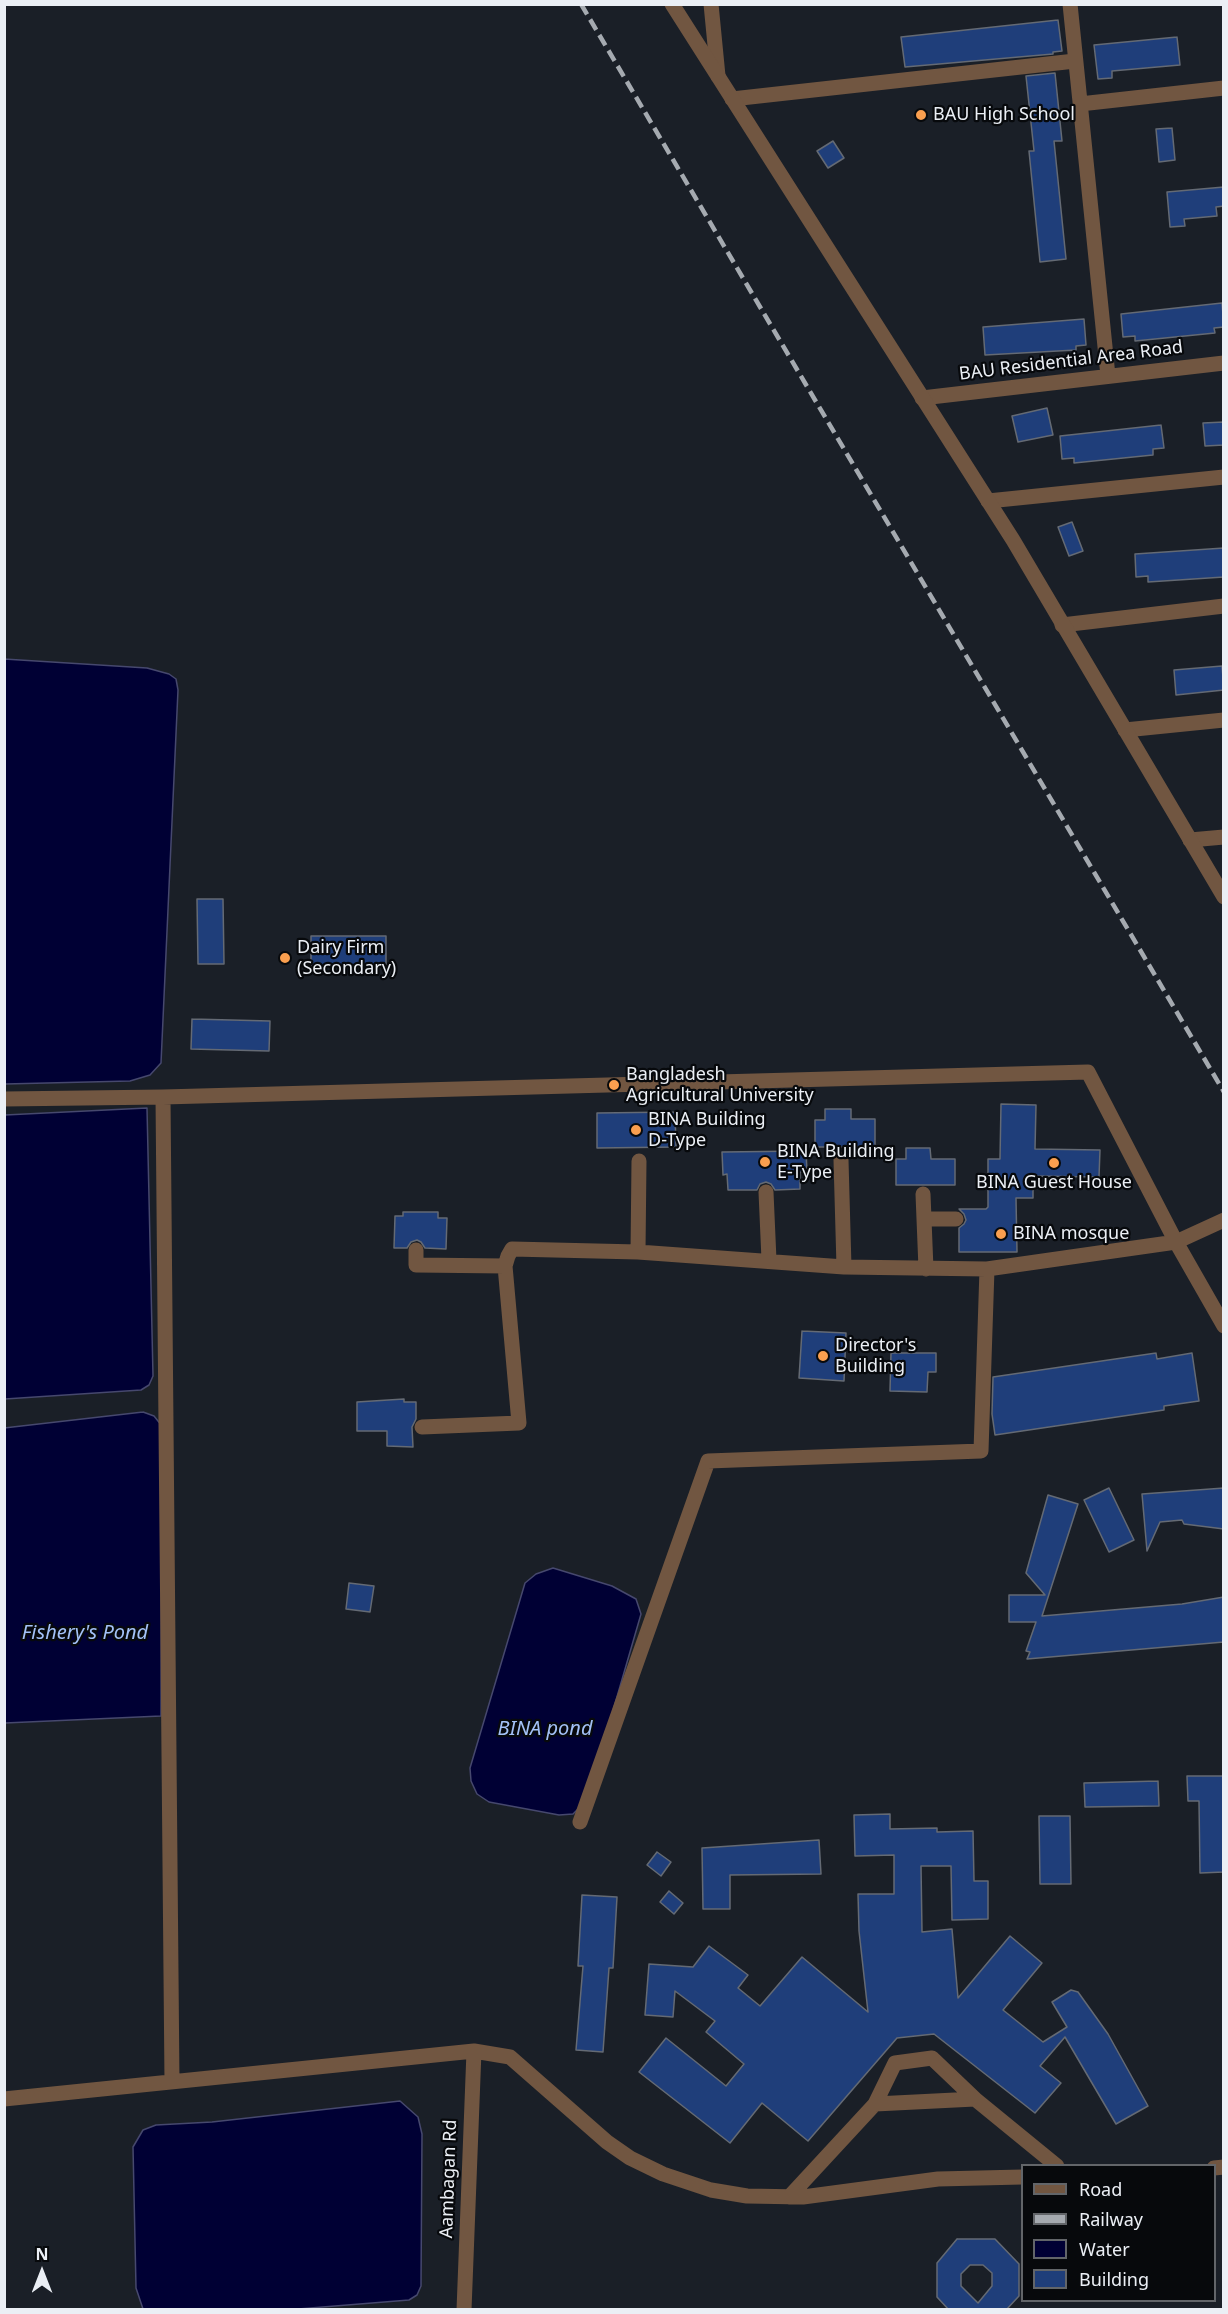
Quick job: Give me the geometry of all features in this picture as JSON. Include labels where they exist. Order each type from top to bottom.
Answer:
[{"type":"street","points":[[672,4],[988,501],[1224,897]]},
{"type":"street","points":[[711,4],[718,76]]},
{"type":"street","points":[[1070,4],[1108,376]]},
{"type":"street","points":[[732,99],[1075,61]]},
{"type":"street","points":[[1080,104],[1224,88]]},
{"type":"street","name":"BAU Residential Area Road","points":[[922,398],[1224,363]]},
{"type":"street","points":[[988,501],[1224,477]]},
{"type":"street","points":[[1062,624],[1224,606]]},
{"type":"street","points":[[1125,730],[1224,720]]},
{"type":"street","points":[[1190,840],[1224,837]]},
{"type":"street","points":[[4,1099],[163,1097],[1088,1072],[1176,1242],[1224,1326]]},
{"type":"street","points":[[163,1097],[172,2082]]},
{"type":"street","points":[[841,1160],[844,1267]]},
{"type":"street","points":[[638,1252],[639,1161]]},
{"type":"street","points":[[766,1192],[769,1260]]},
{"type":"street","points":[[923,1194],[926,1269]]},
{"type":"street","points":[[924,1219],[956,1219]]},
{"type":"street","points":[[422,1427],[519,1423],[505,1266],[512,1249],[638,1252],[844,1267],[987,1269],[1176,1242],[1224,1220]]},
{"type":"street","points":[[416,1250],[416,1265],[505,1266]]},
{"type":"street","points":[[580,1822],[708,1461],[981,1451],[987,1269]]},
{"type":"street","points":[[4,2099],[474,2051],[510,2057],[607,2142],[630,2158],[663,2174],[711,2190],[747,2196],[789,2197],[938,2179],[1021,2177]]},
{"type":"street","name":"Aambagan Rd","points":[[464,2310],[474,2051]]},
{"type":"street","points":[[789,2197],[875,2104],[895,2063],[932,2058],[975,2099],[1055,2164]]},
{"type":"street","points":[[875,2104],[975,2099]]},
{"type":"water","points":[[4,659],[147,668],[169,674],[176,679],[178,690],[161,1063],[150,1075],[130,1081],[5,1084]]},
{"type":"water","points":[[147,1108],[153,1376],[149,1385],[141,1390],[5,1399],[5,1115]]},
{"type":"water","name":"Fishery's Pond","points":[[143,1412],[154,1416],[162,1426],[161,1716],[5,1723],[4,1428]]},
{"type":"water","name":"BINA pond","points":[[553,1568],[612,1586],[636,1599],[641,1614],[590,1790],[581,1806],[573,1814],[559,1815],[489,1802],[477,1794],[471,1781],[470,1768],[525,1583],[536,1574]]},
{"type":"water","points":[[400,2101],[418,2117],[422,2134],[421,2286],[417,2295],[409,2300],[298,2309],[143,2309],[136,2288],[133,2147],[143,2130],[156,2125],[212,2122]]},
{"type":"building","points":[[1058,20],[1062,51],[1053,52],[1053,54],[905,67],[901,37]]},
{"type":"building","points":[[1177,37],[1180,65],[1112,71],[1112,78],[1098,79],[1094,45]]},
{"type":"building","points":[[1055,73],[1062,141],[1054,141],[1066,259],[1040,262],[1029,151],[1034,151],[1026,76]]},
{"type":"building","points":[[1172,128],[1175,160],[1159,162],[1156,129]]},
{"type":"building","points":[[833,141],[844,158],[828,168],[817,151]]},
{"type":"building","points":[[1224,187],[1224,206],[1216,207],[1217,216],[1184,219],[1185,226],[1170,227],[1167,192]]},
{"type":"building","points":[[1222,303],[1224,327],[1214,328],[1215,333],[1135,341],[1135,336],[1123,337],[1121,314]]},
{"type":"building","points":[[1084,319],[1086,345],[1076,346],[1076,350],[985,355],[983,327]]},
{"type":"building","points":[[1047,408],[1053,435],[1018,442],[1012,416]]},
{"type":"building","points":[[1224,422],[1224,445],[1205,446],[1203,423]]},
{"type":"building","points":[[1161,425],[1164,448],[1153,449],[1153,455],[1074,463],[1074,458],[1062,459],[1060,436]]},
{"type":"building","points":[[1072,522],[1083,551],[1069,556],[1058,527]]},
{"type":"building","points":[[1224,548],[1224,577],[1148,582],[1148,576],[1136,577],[1135,554]]},
{"type":"building","points":[[1222,666],[1224,690],[1176,695],[1174,670]]},
{"type":"building","points":[[197,899],[223,899],[224,964],[198,964]]},
{"type":"building","points":[[311,936],[386,936],[386,966],[311,966]]},
{"type":"building","points":[[192,1019],[270,1021],[269,1051],[191,1049]]},
{"type":"building","points":[[1001,1104],[1036,1105],[1035,1149],[1100,1150],[1099,1177],[1033,1176],[1033,1198],[1016,1198],[1017,1252],[959,1252],[959,1228],[966,1220],[959,1209],[986,1209],[988,1207],[988,1159],[1000,1159]]},
{"type":"building","points":[[825,1109],[851,1109],[851,1119],[875,1119],[875,1147],[815,1147],[815,1120],[825,1120]]},
{"type":"building","name":"BINA Building D-Type","points":[[675,1112],[676,1147],[597,1148],[597,1113]]},
{"type":"building","points":[[906,1148],[930,1148],[931,1159],[955,1159],[955,1185],[896,1185],[896,1159],[906,1159]]},
{"type":"building","name":"BINA Building E-Type","points":[[806,1151],[807,1172],[800,1172],[800,1189],[775,1190],[771,1184],[766,1182],[760,1184],[757,1190],[728,1190],[727,1174],[723,1175],[722,1152]]},
{"type":"building","points":[[403,1212],[438,1212],[438,1218],[447,1218],[446,1249],[425,1248],[417,1240],[411,1242],[407,1248],[394,1248],[395,1216],[403,1216]]},
{"type":"building","name":"Director's Building","points":[[802,1331],[846,1333],[844,1381],[799,1378]]},
{"type":"building","points":[[891,1353],[936,1353],[936,1372],[928,1372],[927,1392],[890,1391]]},
{"type":"building","points":[[1156,1353],[1157,1359],[1192,1353],[1199,1401],[1164,1406],[1164,1410],[995,1435],[992,1414],[993,1377]]},
{"type":"building","points":[[404,1399],[404,1402],[416,1402],[416,1419],[412,1427],[413,1447],[387,1446],[387,1431],[357,1431],[357,1402]]},
{"type":"building","points":[[1109,1488],[1134,1540],[1109,1552],[1084,1500]]},
{"type":"building","points":[[1224,1488],[1224,1529],[1184,1524],[1182,1520],[1160,1522],[1147,1551],[1142,1494]]},
{"type":"building","points":[[1048,1495],[1078,1504],[1042,1616],[1182,1604],[1224,1597],[1224,1642],[1027,1659],[1030,1652],[1026,1651],[1036,1622],[1009,1622],[1009,1595],[1045,1595],[1026,1573]]},
{"type":"building","points":[[349,1583],[374,1586],[370,1612],[346,1609]]},
{"type":"building","points":[[1187,1776],[1224,1776],[1224,1872],[1200,1873],[1199,1801],[1188,1801]]},
{"type":"building","points":[[1158,1781],[1159,1806],[1085,1807],[1084,1783]]},
{"type":"building","points":[[890,1814],[890,1829],[937,1828],[937,1832],[973,1831],[974,1881],[988,1881],[988,1919],[952,1920],[951,1866],[921,1866],[922,1932],[952,1929],[958,1998],[1010,1936],[1042,1963],[1003,2010],[1043,2042],[1067,2027],[1052,2002],[1071,1990],[1078,1992],[1108,2034],[1148,2106],[1116,2124],[1065,2037],[1040,2066],[1061,2083],[1035,2113],[934,2034],[897,2038],[808,2141],[762,2103],[730,2143],[639,2072],[666,2038],[726,2086],[744,2064],[706,2032],[715,2021],[675,1991],[673,2017],[645,2015],[649,1964],[693,1967],[709,1946],[748,1975],[738,1988],[760,2006],[802,1957],[868,2012],[859,1931],[858,1894],[894,1894],[894,1855],[855,1856],[854,1815]]},
{"type":"building","points":[[1039,1816],[1070,1816],[1071,1884],[1040,1884]]},
{"type":"building","points":[[819,1840],[821,1874],[730,1875],[730,1909],[703,1909],[702,1848]]},
{"type":"building","points":[[657,1852],[671,1862],[661,1876],[647,1865]]},
{"type":"building","points":[[669,1891],[683,1903],[674,1914],[660,1902]]},
{"type":"building","points":[[582,1895],[617,1897],[613,1968],[609,1968],[603,2052],[576,2050],[583,1966],[578,1966]]},
{"type":"building","points":[[957,2239],[995,2239],[1019,2264],[1019,2296],[1006,2310],[949,2310],[937,2297],[937,2263]],"holes":[[[970,2265],[983,2265],[992,2273],[992,2286],[978,2303],[961,2286],[961,2274]]]},
{"type":"railway","points":[[581,4],[1224,1092]]},
{"type":"place","name":"BAU High School","points":[[921,115]]},
{"type":"place","name":"Dairy Firm (Secondary)","points":[[285,958]]},
{"type":"place","name":"Bangladesh Agricultural University","points":[[614,1085]]},
{"type":"place","name":"BINA Building D-Type","points":[[636,1130]]},
{"type":"place","name":"BINA Building E-Type","points":[[765,1162]]},
{"type":"place","name":"BINA Guest House","points":[[1054,1163]]},
{"type":"place","name":"BINA mosque","points":[[1001,1234]]},
{"type":"place","name":"Director's Building","points":[[823,1356]]}]
